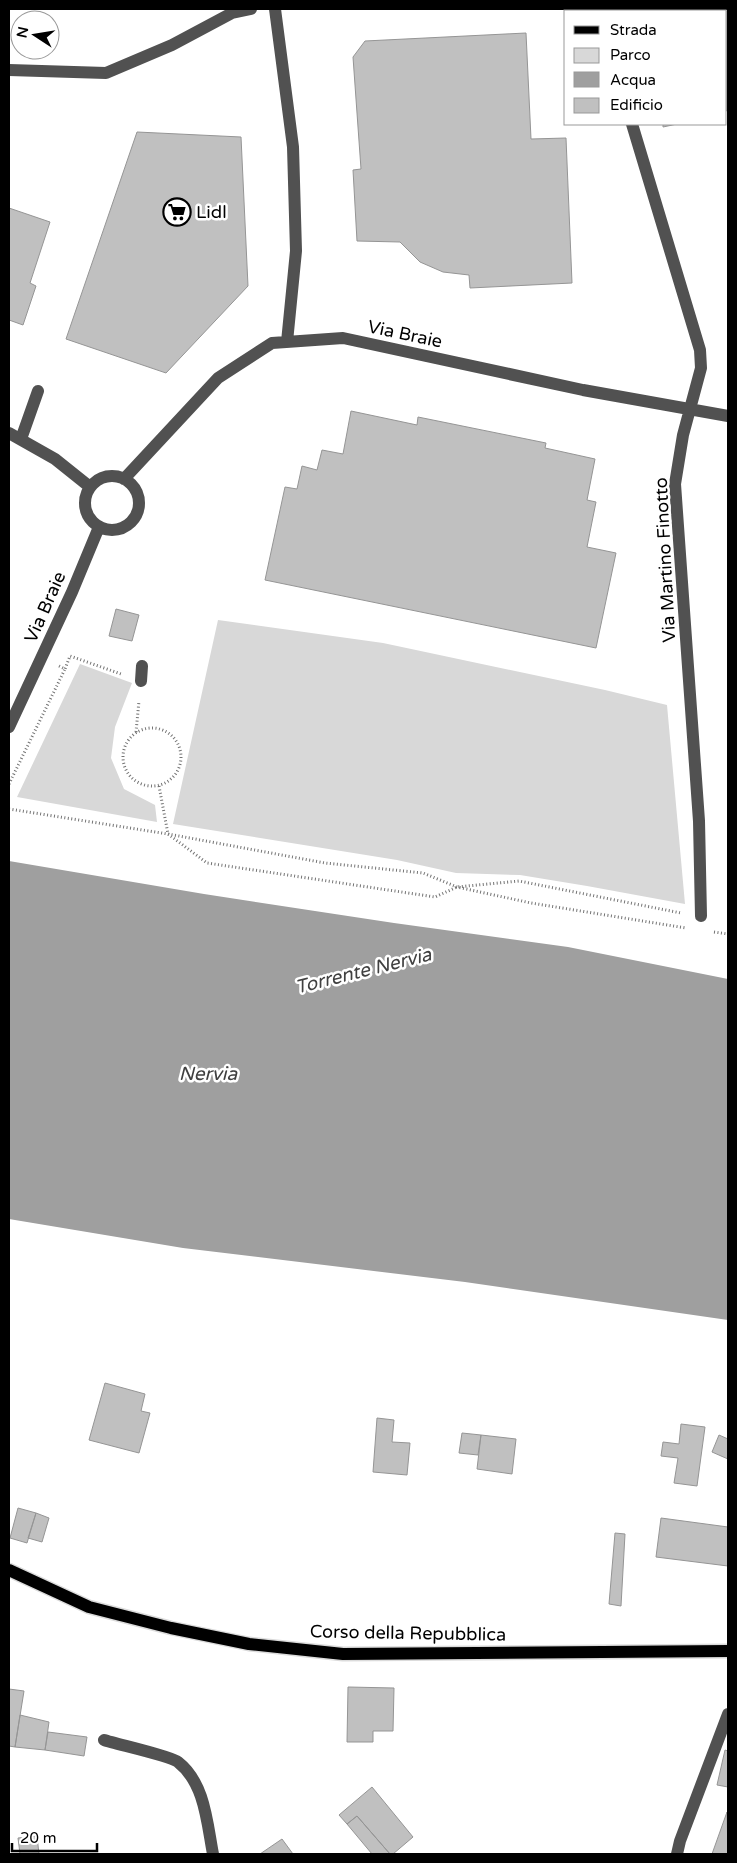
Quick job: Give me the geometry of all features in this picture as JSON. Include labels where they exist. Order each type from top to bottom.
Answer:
[{"type":"main road","name":"Corso della Repubblica","points":[[9,1570],[89,1607],[171,1628],[249,1644],[343,1654],[728,1651]]},
{"type":"street","points":[[9,70],[106,73],[172,45],[232,12],[251,9]]},
{"type":"street","points":[[275,9],[293,147],[296,251],[287,342]]},
{"type":"street","name":"Via Martino Finotto","points":[[632,125],[700,350],[702,368],[683,435],[675,484],[699,821],[701,916]]},
{"type":"street","name":"Via Braie","points":[[124,479],[218,378],[272,343],[343,338],[584,390],[728,416]]},
{"type":"street","points":[[20,440],[38,391]]},
{"type":"street","points":[[9,433],[55,459],[90,487]]},
{"type":"street","points":[[105,476],[115,476],[124,479],[132,484],[139,499],[136,516],[131,523],[116,530],[99,527],[86,514],[86,495],[90,487],[97,480],[105,476]]},
{"type":"street","name":"Via Braie","points":[[9,727],[72,592],[99,527]]},
{"type":"street","points":[[141,681],[142,666]]},
{"type":"street","points":[[678,1854],[680,1841],[728,1714]]},
{"type":"street","points":[[104,1740],[177,1761],[191,1777],[201,1795],[213,1854]]},
{"type":"path","points":[[89,663],[141,681],[136,732]]},
{"type":"path","points":[[9,784],[65,669]]},
{"type":"path","points":[[145,728],[156,728],[166,731],[179,745],[182,756],[180,765],[176,774],[168,782],[150,787],[133,780],[127,773],[122,755],[124,746],[136,732],[145,728]]},
{"type":"path","points":[[159,786],[168,834],[207,863],[434,897],[457,887],[519,881],[701,916]]},
{"type":"path","points":[[9,809],[168,834],[325,863],[423,873],[457,887],[531,903],[688,928]]},
{"type":"path","points":[[712,932],[728,934]]},
{"type":"green space","points":[[218,620],[383,643],[667,705],[685,904],[520,875],[456,873],[397,860],[173,824]]},
{"type":"green space","points":[[80,664],[132,683],[115,727],[111,758],[124,789],[155,805],[157,822],[17,797]]},
{"type":"water","name":"Nervia","points":[[9,861],[204,894],[568,947],[728,979],[728,1320],[465,1282],[183,1248],[9,1219]]},
{"type":"building","points":[[728,9],[728,110],[727,10],[632,10]]},
{"type":"building","points":[[526,33],[531,139],[566,138],[572,283],[470,288],[469,275],[443,272],[420,262],[400,242],[357,241],[353,170],[361,169],[353,57],[365,41]]},
{"type":"building","name":"Lidl","points":[[137,132],[241,137],[248,286],[166,373],[66,339]]},
{"type":"building","points":[[9,208],[50,222],[30,283],[36,286],[23,325],[9,320]]},
{"type":"building","points":[[351,411],[417,425],[418,417],[546,443],[545,448],[595,459],[587,500],[596,502],[587,547],[616,553],[596,648],[265,580],[285,487],[297,489],[302,466],[317,470],[322,450],[343,454]]},
{"type":"building","points":[[116,609],[139,615],[132,641],[109,636]]},
{"type":"building","points":[[105,1383],[145,1394],[141,1411],[150,1413],[139,1453],[89,1440]]},
{"type":"building","points":[[377,1418],[394,1420],[392,1442],[410,1443],[407,1475],[373,1472]]},
{"type":"building","points":[[681,1424],[705,1427],[697,1486],[674,1483],[678,1458],[661,1456],[663,1442],[679,1444]]},
{"type":"building","points":[[462,1433],[481,1435],[478,1455],[459,1453]]},
{"type":"building","points":[[481,1435],[516,1439],[512,1474],[477,1469]]},
{"type":"building","points":[[719,1435],[728,1439],[728,1459],[712,1452]]},
{"type":"building","points":[[18,1508],[36,1513],[27,1543],[10,1538]]},
{"type":"building","points":[[36,1513],[49,1518],[42,1542],[28,1538]]},
{"type":"building","points":[[661,1518],[728,1527],[728,1566],[656,1557]]},
{"type":"building","points":[[615,1533],[625,1534],[621,1606],[609,1604]]},
{"type":"building","points":[[348,1687],[394,1688],[393,1731],[373,1731],[373,1742],[347,1742]]},
{"type":"building","points":[[9,1689],[24,1691],[15,1747],[9,1746]]},
{"type":"building","points":[[20,1715],[49,1722],[45,1750],[15,1747]]},
{"type":"building","points":[[48,1732],[87,1737],[84,1756],[45,1750]]},
{"type":"building","points":[[725,1750],[728,1751],[728,1787],[717,1785]]},
{"type":"building","points":[[372,1787],[413,1837],[393,1854],[390,1854],[357,1816],[347,1824],[339,1815]]},
{"type":"building","points":[[727,1812],[728,1854],[712,1854]]},
{"type":"building","points":[[357,1816],[390,1854],[372,1854],[347,1824]]},
{"type":"building","points":[[37,1836],[39,1854],[20,1854],[18,1838]]},
{"type":"building","points":[[282,1839],[293,1854],[260,1854]]},
{"type":"place","name":"Lidl","points":[[177,212]]},
{"type":"water label","name":"Torrente Nervia","points":[[363,970]]}]
